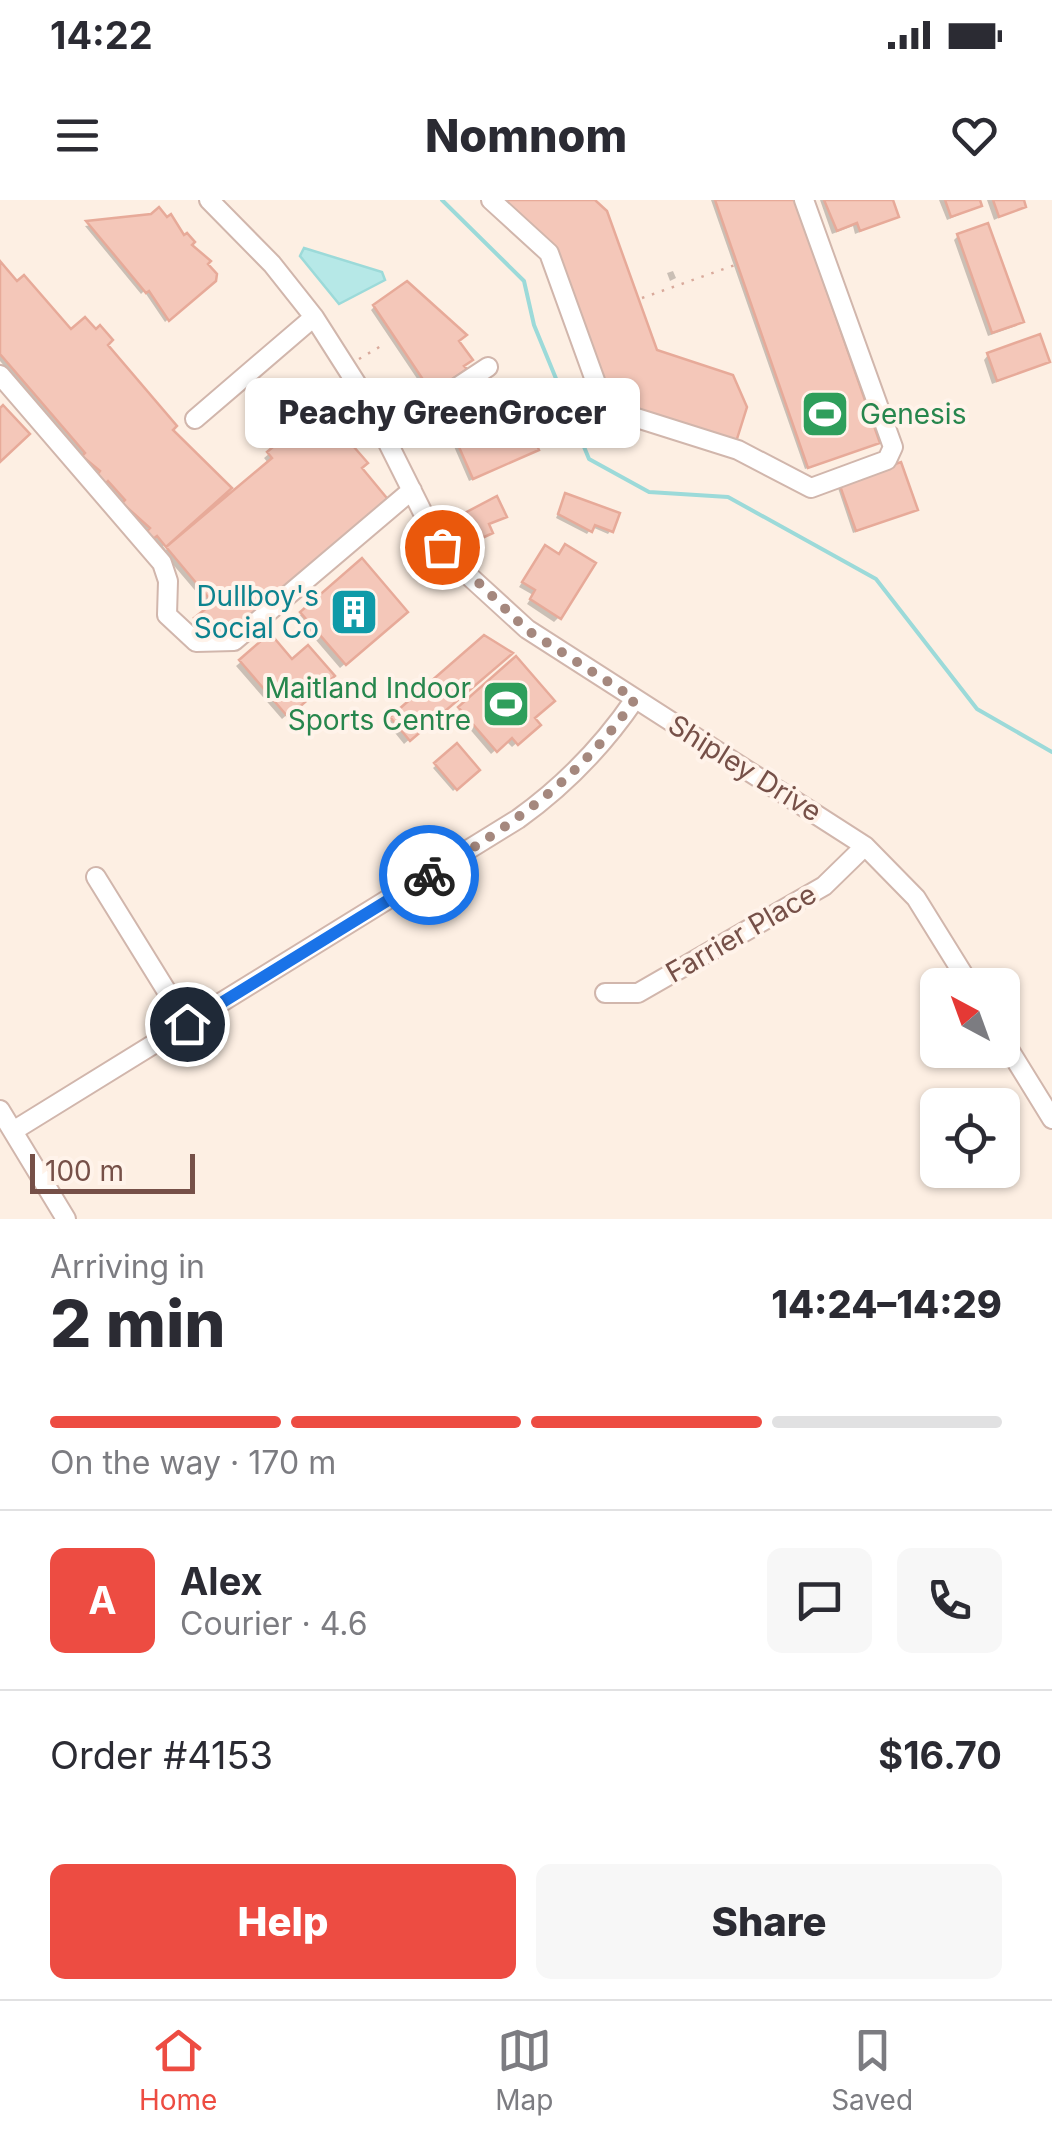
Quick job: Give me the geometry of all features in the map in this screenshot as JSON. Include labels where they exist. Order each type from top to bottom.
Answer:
[{"type":"street","name":"Shipley Drive","points":[[209,200],[272,264],[314,318],[380,424],[442,547],[496,603],[527,630],[865,846],[916,898],[959,968]]},
{"type":"street","points":[[491,200],[549,254],[605,408],[738,450],[810,488],[887,460],[893,447],[804,200]]},
{"type":"street","points":[[196,419],[314,318]]},
{"type":"street","points":[[380,424],[440,398],[488,368]]},
{"type":"street","points":[[0,375],[162,562],[168,580],[167,614],[196,642],[234,640],[412,490]]},
{"type":"street","points":[[13,1131],[551,795],[610,736],[635,699]]},
{"type":"street","name":"Farrier Place","points":[[605,993],[638,993],[803,900],[865,846]]},
{"type":"street","points":[[96,877],[187,1024]]},
{"type":"street","points":[[1020,1067],[1052,1119]]},
{"type":"street","points":[[0,1110],[66,1219]]},
{"type":"path","points":[[642,298],[735,265]]},
{"type":"path","points":[[360,359],[381,346]]},
{"type":"water","points":[[304,248],[382,272],[385,280],[339,304],[300,256]]},
{"type":"building","points":[[499,200],[595,200],[607,211],[657,350],[733,375],[747,407],[736,442],[608,402],[553,247]]},
{"type":"building","points":[[715,200],[795,200],[880,443],[808,468]]},
{"type":"building","points":[[824,200],[893,200],[899,217],[860,231],[857,223],[837,231]]},
{"type":"building","points":[[945,200],[980,200],[982,206],[951,217]]},
{"type":"building","points":[[993,200],[1024,200],[1026,207],[999,217]]},
{"type":"building","points":[[159,207],[167,217],[171,214],[184,235],[187,233],[195,242],[192,245],[211,261],[208,264],[217,274],[216,281],[169,321],[149,291],[146,293],[86,221],[151,214]]},
{"type":"building","points":[[988,223],[1024,322],[992,333],[957,234]]},
{"type":"building","points":[[0,261],[17,281],[24,275],[71,329],[85,317],[96,329],[100,325],[113,340],[108,345],[177,426],[173,430],[232,488],[166,547],[157,536],[153,539],[146,532],[150,528],[122,503],[125,500],[108,481],[105,484],[97,475],[100,471],[82,456],[85,453],[0,354]]},
{"type":"building","points":[[407,281],[467,335],[459,341],[473,360],[464,366],[467,369],[432,393],[373,305]]},
{"type":"building","points":[[1040,334],[1050,362],[997,381],[987,353]]},
{"type":"building","points":[[509,382],[539,450],[473,479],[441,406]]},
{"type":"building","points":[[3,405],[30,434],[0,462],[0,408]]},
{"type":"building","points":[[325,414],[368,463],[362,468],[391,503],[234,639],[211,638],[194,618],[213,603],[166,547],[272,458],[267,452],[288,434],[293,441]]},
{"type":"building","points":[[901,462],[918,510],[856,531],[839,483]]},
{"type":"building","points":[[565,493],[620,513],[613,532],[595,525],[592,532],[558,514]]},
{"type":"building","points":[[497,496],[507,517],[489,524],[493,533],[471,543],[459,516]]},
{"type":"building","points":[[565,544],[596,563],[561,619],[530,599],[535,590],[522,582],[545,545],[559,554]]},
{"type":"building","name":"Dullboy's Social Co","points":[[362,558],[408,612],[346,665],[300,612]]},
{"type":"building","points":[[270,633],[292,659],[308,645],[335,676],[288,717],[239,660]]},
{"type":"building","points":[[484,635],[513,653],[410,741],[390,717]]},
{"type":"building","name":"Maitland Indoor Sports Centre","points":[[516,656],[555,701],[535,718],[541,725],[518,745],[512,738],[497,752],[458,707]]},
{"type":"building","points":[[457,743],[480,770],[457,790],[434,763]]},
{"type":"waterway","points":[[442,200],[524,281],[534,325],[589,459],[649,492],[728,497],[876,579],[977,709],[1052,752]]},
{"type":"way so far","points":[[429,875],[551,795],[610,736],[635,699],[527,630],[442,547]]},
{"type":"place","name":"Genesis","points":[[825,414]]},
{"type":"place","name":"Peachy GreenGrocer","points":[[442,547]]},
{"type":"place","name":"Dullboy's Social Co","points":[[354,612]]},
{"type":"place","name":"Maitland Indoor Sports Centre","points":[[506,704]]},
{"type":"route","points":[[187,1024],[429,875]]}]
